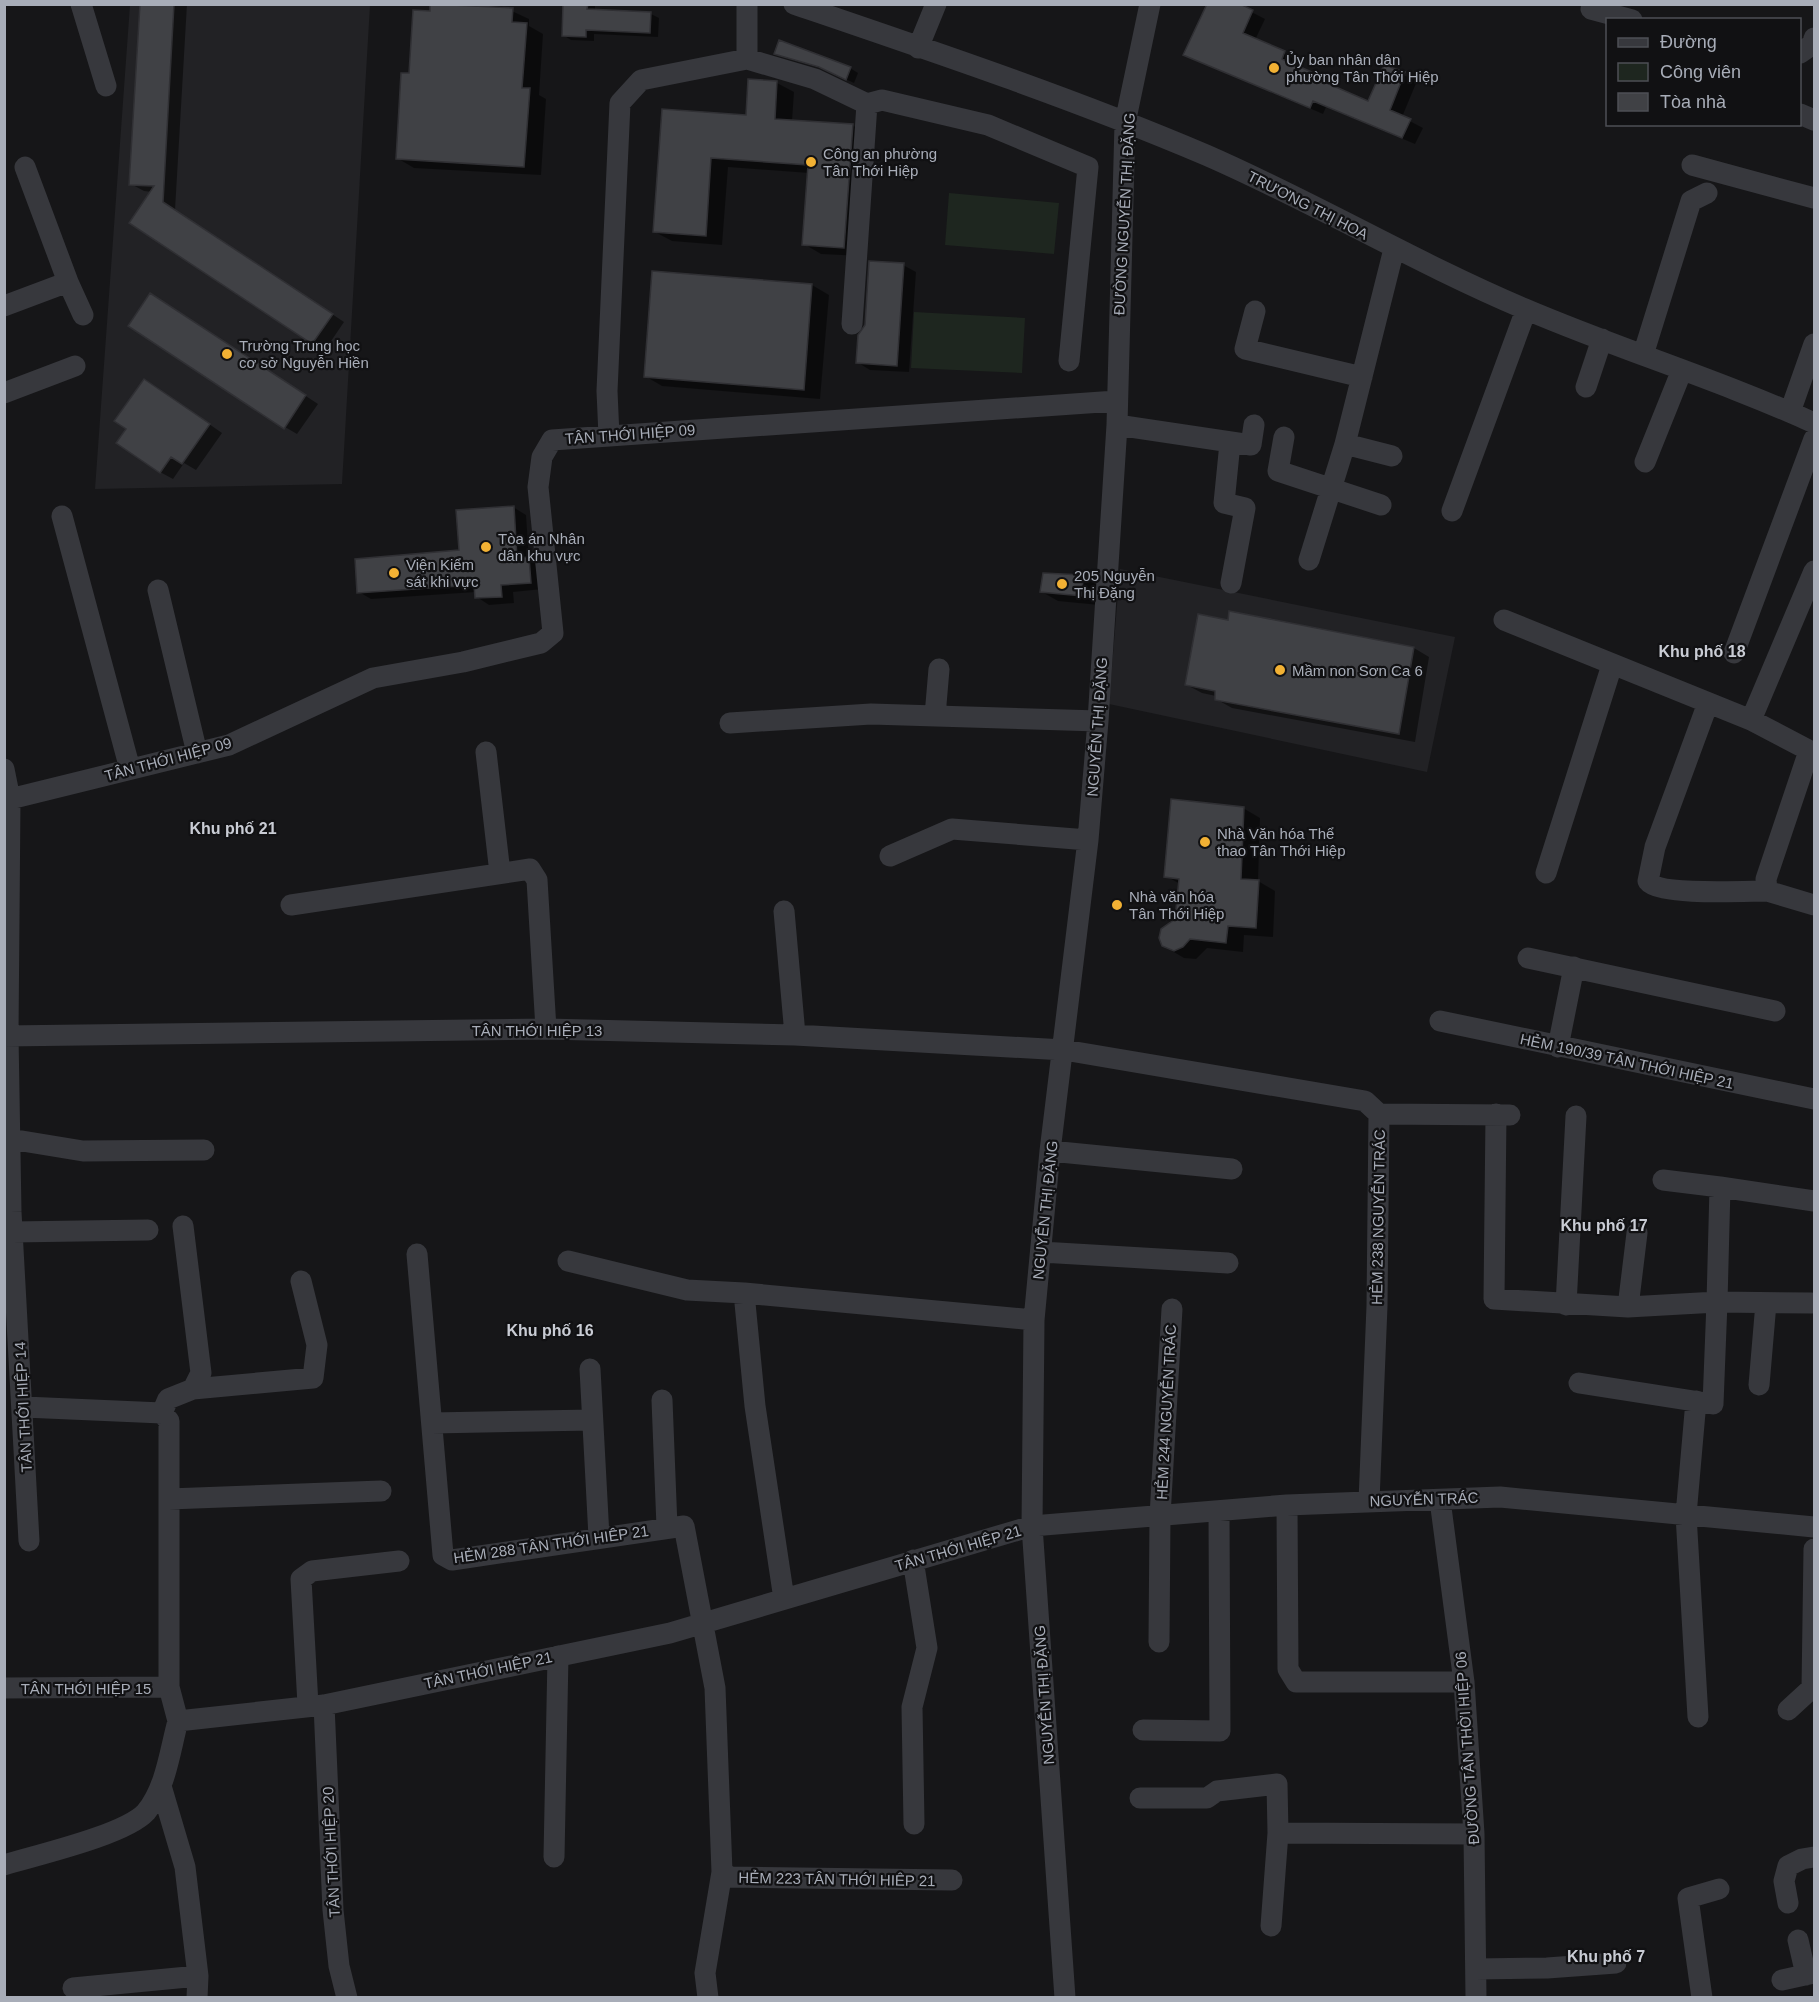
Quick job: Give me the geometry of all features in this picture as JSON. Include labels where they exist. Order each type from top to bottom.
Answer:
[{"type":"street","points":[[81,4],[106,86]]},
{"type":"street","points":[[747,4],[747,59]]},
{"type":"street","name":"TRƯƠNG THỊ HOA","points":[[794,4],[1125,123],[1205,155],[1291,195],[1394,249],[1526,309],[1815,423]]},
{"type":"street","points":[[918,48],[936,4]]},
{"type":"street","name":"ĐƯỜNG NGUYỄN THỊ ĐẶNG","points":[[1117,425],[1125,123],[1150,4]]},
{"type":"street","points":[[1594,4],[1591,9],[1625,18]]},
{"type":"street","points":[[1801,52],[1813,45],[1815,39]]},
{"type":"street","points":[[609,436],[607,391],[620,103],[641,80],[747,59],[814,79],[867,104],[882,100],[988,125],[1088,167],[1070,361]]},
{"type":"street","points":[[852,324],[867,104]]},
{"type":"street","points":[[1801,114],[1815,120]]},
{"type":"street","points":[[1692,165],[1815,198]]},
{"type":"street","points":[[25,167],[68,282],[83,315]]},
{"type":"street","points":[[1643,355],[1691,201],[1707,193]]},
{"type":"street","points":[[1309,560],[1345,444],[1394,249]]},
{"type":"street","points":[[4,306],[68,282]]},
{"type":"street","points":[[1452,511],[1526,309]]},
{"type":"street","points":[[1255,311],[1245,350],[1362,377]]},
{"type":"street","points":[[1586,387],[1602,339]]},
{"type":"street","points":[[1790,412],[1815,344]]},
{"type":"street","points":[[4,393],[75,366]]},
{"type":"street","points":[[1644,462],[1682,370]]},
{"type":"street","name":"TÂN THỚI HIỆP 09","points":[[10,799],[229,745],[373,678],[463,662],[541,643],[553,633],[538,487],[542,457],[552,440],[1116,401]]},
{"type":"street","points":[[1117,425],[1251,445],[1254,425]]},
{"type":"street","name":"NGUYỄN THỊ ĐẶNG","points":[[1065,1998],[1032,1526],[1034,1320],[1050,1151],[1088,840],[1117,425]]},
{"type":"street","points":[[1284,437],[1278,471],[1381,505]]},
{"type":"street","points":[[1734,653],[1815,438]]},
{"type":"street","points":[[1230,443],[1224,503],[1245,508],[1231,583]]},
{"type":"street","points":[[1345,444],[1392,456]]},
{"type":"street","points":[[62,516],[130,770]]},
{"type":"street","points":[[1750,720],[1815,571]]},
{"type":"street","points":[[158,590],[197,753]]},
{"type":"street","points":[[1504,620],[1750,720],[1812,752],[1766,879],[1767,891]]},
{"type":"street","points":[[1546,873],[1612,665]]},
{"type":"street","points":[[935,716],[939,669]]},
{"type":"street","points":[[1708,703],[1655,846],[1648,881],[1657,886],[1678,890],[1767,891],[1815,905]]},
{"type":"street","points":[[730,723],[871,714],[1098,721]]},
{"type":"street","points":[[486,752],[500,873]]},
{"type":"street","name":"TÂN THỚI HIỆP 14","points":[[4,769],[10,799],[6,1036],[12,1232],[24,1407],[29,1541]]},
{"type":"street","points":[[890,856],[952,829],[1088,840]]},
{"type":"street","points":[[291,905],[530,868],[537,880],[546,1029]]},
{"type":"street","points":[[784,911],[795,1035]]},
{"type":"street","points":[[1528,958],[1775,1011]]},
{"type":"street","points":[[1558,1047],[1574,967]]},
{"type":"street","name":"HẺM 190/39 TÂN THỚI HIỆP 21","points":[[1440,1021],[1815,1099]]},
{"type":"street","name":"TÂN THỚI HIỆP 13","points":[[6,1036],[546,1029],[795,1035],[1064,1050]]},
{"type":"street","name":"HẺM 238 NGUYỄN TRÁC","points":[[1064,1050],[1365,1101],[1379,1114],[1377,1306],[1370,1501]]},
{"type":"street","points":[[1379,1114],[1503,1115],[1494,1299],[1628,1307],[1717,1302],[1812,1303]]},
{"type":"street","points":[[1566,1305],[1576,1116]]},
{"type":"street","points":[[10,1139],[83,1151],[204,1150]]},
{"type":"street","points":[[1050,1151],[1232,1169]]},
{"type":"street","points":[[1663,1180],[1815,1201]]},
{"type":"street","points":[[1579,1383],[1713,1404],[1720,1187]]},
{"type":"street","points":[[183,1226],[201,1373],[193,1389]]},
{"type":"street","points":[[12,1232],[148,1230]]},
{"type":"street","points":[[1628,1307],[1637,1233]]},
{"type":"street","points":[[1041,1252],[1228,1263]]},
{"type":"street","name":"HẺM 288 TÂN THỚI HIÊP 21","points":[[417,1254],[432,1423],[440,1549],[447,1559],[684,1526],[704,1623]]},
{"type":"street","points":[[568,1262],[687,1290],[744,1293],[1034,1320]]},
{"type":"street","points":[[162,1413],[168,1399],[193,1389],[313,1378],[317,1345],[301,1281]]},
{"type":"street","points":[[744,1293],[754,1406],[784,1599]]},
{"type":"street","points":[[1759,1385],[1766,1302]]},
{"type":"street","name":"HẺM 244 NGUYỄN TRÁC","points":[[1159,1642],[1160,1516],[1172,1309]]},
{"type":"street","points":[[590,1369],[599,1537]]},
{"type":"street","points":[[662,1400],[667,1527]]},
{"type":"street","points":[[1696,1401],[1686,1515],[1698,1717]]},
{"type":"street","points":[[24,1407],[162,1413],[169,1421],[169,1688]]},
{"type":"street","points":[[432,1423],[592,1420]]},
{"type":"street","points":[[170,1499],[381,1491]]},
{"type":"street","name":"NGUYỄN TRÁC","points":[[1032,1526],[1218,1513],[1287,1505],[1440,1500],[1466,1496],[1500,1497],[1815,1527]]},
{"type":"street","name":"ĐƯỜNG TÂN THỜI HIỆP 06","points":[[1440,1500],[1464,1682],[1474,1834],[1476,1998]]},
{"type":"street","points":[[1287,1505],[1288,1669],[1296,1682],[1464,1682]]},
{"type":"street","points":[[1143,1730],[1220,1731],[1218,1513]]},
{"type":"street","name":"TÂN THỚI HIỆP 21","points":[[178,1721],[316,1705],[670,1633],[1032,1526]]},
{"type":"street","points":[[1788,1710],[1812,1688],[1815,1549]]},
{"type":"street","points":[[913,1560],[927,1648],[912,1707],[914,1824]]},
{"type":"street","name":"TÂN THỚI HIỆP 20","points":[[347,1998],[339,1966],[316,1705],[300,1580],[312,1570],[399,1561]]},
{"type":"street","name":"HẺM 223 TÂN THỚI HIÊP 21","points":[[704,1623],[715,1688],[722,1872],[730,1877],[952,1880]]},
{"type":"street","points":[[554,1857],[558,1656]]},
{"type":"street","name":"TÂN THỚI HIỆP 15","points":[[4,1688],[169,1688],[178,1721]]},
{"type":"street","points":[[4,1865],[112,1832],[145,1813],[161,1786],[178,1721]]},
{"type":"street","points":[[1140,1798],[1207,1798],[1217,1791],[1277,1784],[1278,1833],[1271,1926]]},
{"type":"street","points":[[161,1786],[185,1867],[198,1976],[197,1998]]},
{"type":"street","points":[[1278,1833],[1474,1834]]},
{"type":"street","points":[[1788,1903],[1784,1881],[1788,1866],[1802,1858],[1815,1857]]},
{"type":"street","points":[[708,1998],[705,1973],[722,1872]]},
{"type":"street","points":[[1702,1998],[1688,1898],[1719,1889]]},
{"type":"street","points":[[1782,1980],[1810,1974],[1798,1940]]},
{"type":"street","points":[[1476,1969],[1547,1968],[1616,1963]]},
{"type":"street","points":[[73,1988],[198,1976]]},
{"type":"shaded area","name":"Trường Trung học cơ sở Nguyễn Hiền","points":[[130,5],[370,5],[342,484],[95,489]]},
{"type":"shaded area","name":"Mầm non Sơn Ca 6","points":[[1120,569],[1455,637],[1427,772],[1109,704]]},
{"type":"green space","points":[[949,193],[1059,203],[1054,254],[945,245]]},
{"type":"green space","points":[[914,312],[1025,318],[1022,373],[911,368]]},
{"type":"building","points":[[140,4],[174,4],[163,202],[333,314],[312,344],[129,223],[154,186],[129,185]]},
{"type":"building","points":[[430,4],[513,8],[512,22],[527,23],[522,88],[530,88],[524,167],[396,159],[401,73],[409,73],[413,10],[430,11]]},
{"type":"building","points":[[563,4],[588,4],[587,9],[651,12],[650,33],[586,30],[586,37],[562,36]]},
{"type":"building","points":[[1207,4],[1240,4],[1253,10],[1243,33],[1285,51],[1282,59],[1323,77],[1322,81],[1368,101],[1384,65],[1405,72],[1390,110],[1411,119],[1402,138],[1313,101],[1310,108],[1183,55]]},
{"type":"building","points":[[779,40],[851,67],[846,80],[819,67],[774,54]]},
{"type":"building","name":"Công an phường Tân Thới Hiệp","points":[[748,79],[777,81],[775,119],[853,124],[844,248],[802,245],[808,165],[711,158],[706,236],[653,232],[662,109],[746,115]]},
{"type":"building","points":[[869,261],[904,263],[897,366],[856,363],[858,335],[865,325]]},
{"type":"building","points":[[652,271],[812,284],[804,390],[644,377]]},
{"type":"building","points":[[150,293],[306,395],[284,429],[128,326]]},
{"type":"building","points":[[144,379],[210,424],[182,464],[171,457],[160,473],[116,443],[126,429],[114,421]]},
{"type":"building","points":[[514,506],[517,558],[529,557],[531,583],[501,585],[502,597],[475,598],[474,585],[357,593],[355,559],[459,550],[456,510]]},
{"type":"building","name":"205 Nguyễn Thị Đặng","points":[[1043,573],[1083,575],[1082,596],[1040,592]]},
{"type":"building","points":[[1229,611],[1414,647],[1399,734],[1215,700],[1215,691],[1185,685],[1198,614],[1228,620]]},
{"type":"building","name":"Nhà Văn hóa Thể thao Tân Thới Hiệp","points":[[1171,799],[1244,807],[1241,879],[1259,880],[1256,928],[1228,926],[1226,943],[1190,939],[1183,947],[1174,951],[1162,946],[1159,938],[1161,929],[1175,919],[1179,879],[1164,877]]},
{"type":"place","name":"Ủy ban nhân dân phường Tân Thới Hiệp","points":[[1274,68]]},
{"type":"place","name":"Công an phường Tân Thới Hiệp","points":[[811,162]]},
{"type":"place","name":"Trường Trung học cơ sở Nguyễn Hiền","points":[[227,354]]},
{"type":"place","name":"Tòa án Nhân dân khu vực","points":[[486,547]]},
{"type":"place","name":"Viện Kiểm sát khi vực","points":[[394,573]]},
{"type":"place","name":"205 Nguyễn Thị Đặng","points":[[1062,584]]},
{"type":"place","name":"Mầm non Sơn Ca 6","points":[[1280,670]]},
{"type":"place","name":"Nhà Văn hóa Thể thao Tân Thới Hiệp","points":[[1205,842]]},
{"type":"place","name":"Nhà văn hóa Tân Thới Hiệp","points":[[1117,905]]},
{"type":"district","name":"Khu phố 18","points":[[1702,651]]},
{"type":"district","name":"Khu phố 21","points":[[233,828]]},
{"type":"district","name":"Khu phố 17","points":[[1604,1225]]},
{"type":"district","name":"Khu phố 16","points":[[550,1330]]},
{"type":"district","name":"Khu phố 7","points":[[1606,1956]]}]
